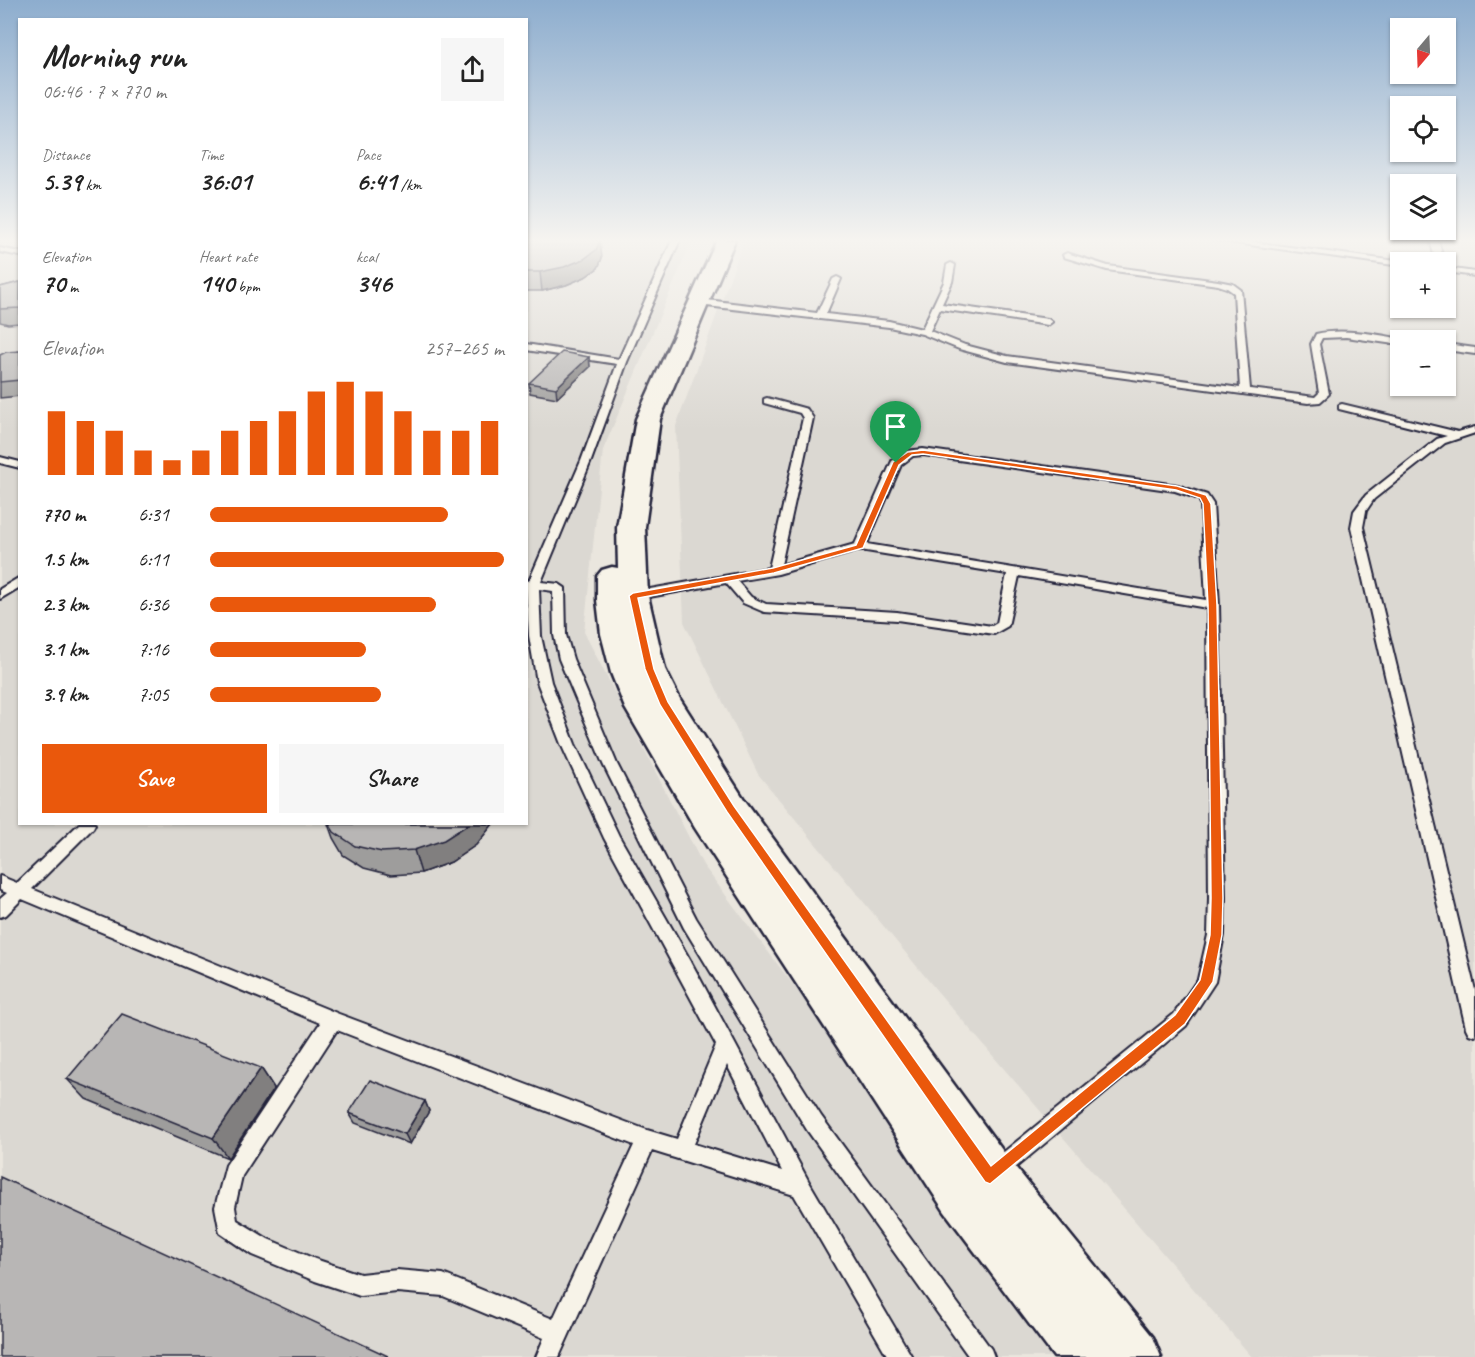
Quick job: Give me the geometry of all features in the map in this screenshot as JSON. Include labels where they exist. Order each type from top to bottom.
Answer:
[{"type":"main road","points":[[684,303],[632,419],[619,473],[612,527],[612,600],[617,634],[627,673],[642,708],[708,818],[823,990],[963,1194],[1088,1357]]},
{"type":"main road","points":[[697,303],[648,419],[631,527],[633,596],[649,669],[664,702],[730,809],[990,1176],[1133,1357]]},
{"type":"lane","points":[[648,303],[622,362],[586,461],[530,585],[535,636],[544,682],[568,744],[612,838],[726,1044],[801,1187],[901,1357]]},
{"type":"lane","points":[[710,303],[889,324],[925,332],[962,347],[1007,359],[1308,400],[1322,398],[1324,394],[1315,344],[1320,335],[1346,335],[1390,341]]},
{"type":"lane","points":[[820,316],[826,303]]},
{"type":"lane","points":[[1239,303],[1245,392]]},
{"type":"lane","points":[[925,332],[938,306],[1048,322]]},
{"type":"lane","points":[[528,347],[622,362]]},
{"type":"lane","points":[[1456,348],[1475,351]]},
{"type":"lane","points":[[767,401],[804,411],[808,418],[774,571]]},
{"type":"lane","points":[[1342,407],[1456,435]]},
{"type":"lane","points":[[1475,430],[1456,435],[1426,452],[1370,497],[1360,511],[1357,527],[1475,1028]]},
{"type":"lane","points":[[860,546],[896,463],[910,453],[923,452],[1177,488],[1203,496],[1207,504],[1213,605],[1216,935],[1206,982],[1180,1020],[990,1176]]},
{"type":"lane","points":[[0,460],[18,464]]},
{"type":"lane","points":[[633,596],[774,571],[860,546],[1213,605]]},
{"type":"lane","points":[[729,579],[747,600],[764,608],[897,616],[994,630],[1002,626],[1005,619],[1014,571]]},
{"type":"lane","points":[[0,595],[18,582]]},
{"type":"lane","points":[[530,585],[559,588],[560,635],[566,659],[610,764],[690,923],[814,1123],[983,1357]]},
{"type":"lane","points":[[0,910],[87,825]]},
{"type":"lane","points":[[0,883],[333,1020],[647,1140],[801,1187]]},
{"type":"lane","points":[[333,1020],[233,1172],[225,1207],[227,1226],[260,1247],[315,1270],[360,1285],[397,1281],[443,1285],[558,1332]]},
{"type":"lane","points":[[682,1150],[726,1044]]},
{"type":"lane","points":[[547,1357],[647,1140]]},
{"type":"shaded area","points":[[0,303],[18,303],[18,825],[528,825],[528,303],[665,303],[603,450],[584,632],[703,865],[1073,1357],[0,1357]]},
{"type":"shaded area","points":[[721,303],[1390,303],[1390,318],[1456,318],[1456,303],[1475,303],[1475,1357],[1252,1357],[938,992],[758,774],[684,622],[676,426]]},
{"type":"building","points":[[0,303],[18,303],[18,308],[0,309]]},
{"type":"building","points":[[18,351],[18,380],[0,382],[0,355]]},
{"type":"building","points":[[562,352],[589,357],[556,388],[529,383]]},
{"type":"building","points":[[330,825],[467,825],[444,840],[414,850],[382,852],[355,846],[334,832]]},
{"type":"building","points":[[122,1014],[261,1068],[213,1138],[67,1079]]},
{"type":"building","points":[[370,1080],[425,1101],[405,1134],[349,1113]]},
{"type":"building","points":[[0,1177],[388,1356],[0,1357]]},
{"type":"route","points":[[923,452],[1177,488],[1203,496],[1207,504],[1213,605],[1217,898],[1216,935],[1206,982],[1180,1020],[990,1176],[730,809],[664,702],[649,669],[633,596],[774,571],[860,546],[896,463],[910,453],[923,452]]}]
